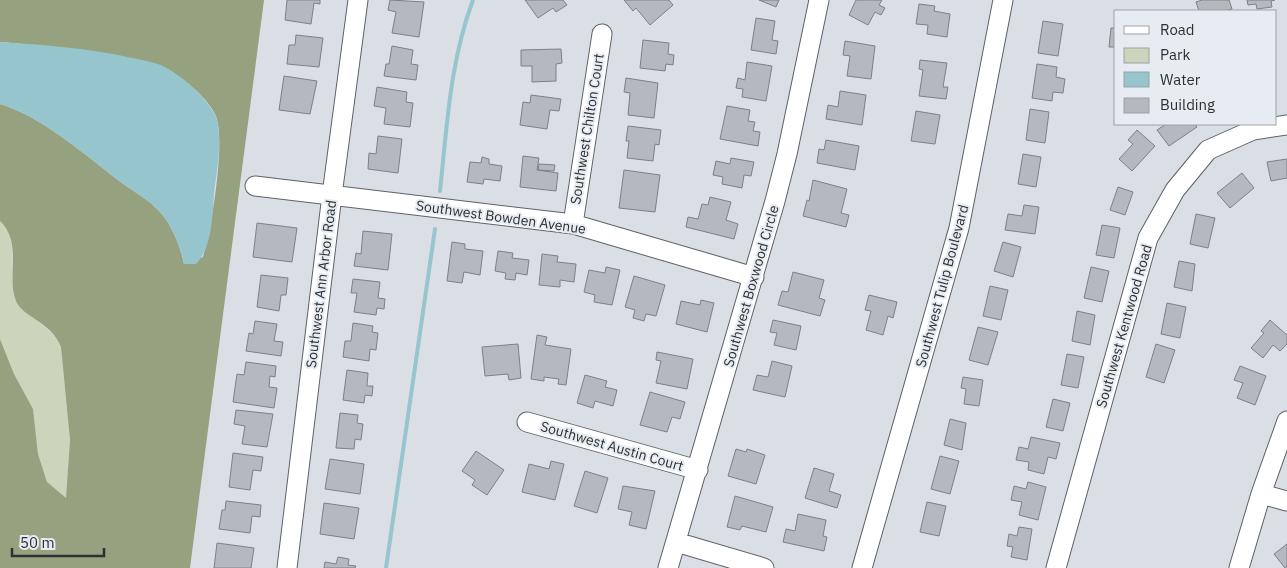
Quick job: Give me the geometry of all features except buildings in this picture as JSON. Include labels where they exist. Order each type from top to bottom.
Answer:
[{"type":"street","name":"Southwest Ann Arbor Road","points":[[287,568],[332,195],[358,0]]},
{"type":"street","name":"Southwest Boxwood Circle","points":[[668,568],[754,277],[787,154],[819,0]]},
{"type":"street","name":"Southwest Tulip Boulevard","points":[[862,568],[959,228],[1003,0]]},
{"type":"street","name":"Southwest Chilton Court","points":[[573,224],[602,34]]},
{"type":"street","name":"Southwest Kentwood Road","points":[[1056,568],[1148,238],[1175,190],[1208,150],[1253,130],[1287,125]]},
{"type":"street","name":"Southwest Bowden Avenue","points":[[255,186],[573,224],[754,277]]},
{"type":"street","points":[[1239,568],[1261,494],[1287,421]]},
{"type":"street","name":"Southwest Austin Court","points":[[527,422],[698,470]]},
{"type":"street","points":[[1261,494],[1287,501]]},
{"type":"street","points":[[676,542],[764,568]]},
{"type":"green space","points":[[0,0],[264,0],[190,568],[0,568],[0,339],[14,374],[33,409],[38,454],[47,482],[66,498],[70,440],[61,347],[51,332],[19,307],[13,291],[13,249],[7,230],[0,221],[0,104],[31,117],[46,126],[157,208],[175,236],[184,264],[203,257],[213,206],[219,163],[219,143],[218,126],[211,107],[193,88],[165,68],[145,62],[0,42]]},
{"type":"green space","points":[[0,221],[11,239],[12,280],[17,304],[57,337],[61,347],[70,440],[66,499],[47,482],[38,454],[33,409],[14,374],[0,339]]},
{"type":"water","points":[[0,42],[83,49],[153,62],[179,76],[205,100],[217,120],[219,148],[209,237],[202,256],[196,264],[184,264],[170,226],[151,203],[46,126],[31,117],[0,104]]},
{"type":"waterway","points":[[440,191],[454,70],[465,23],[473,0]]},
{"type":"waterway","points":[[386,568],[435,229]]}]
